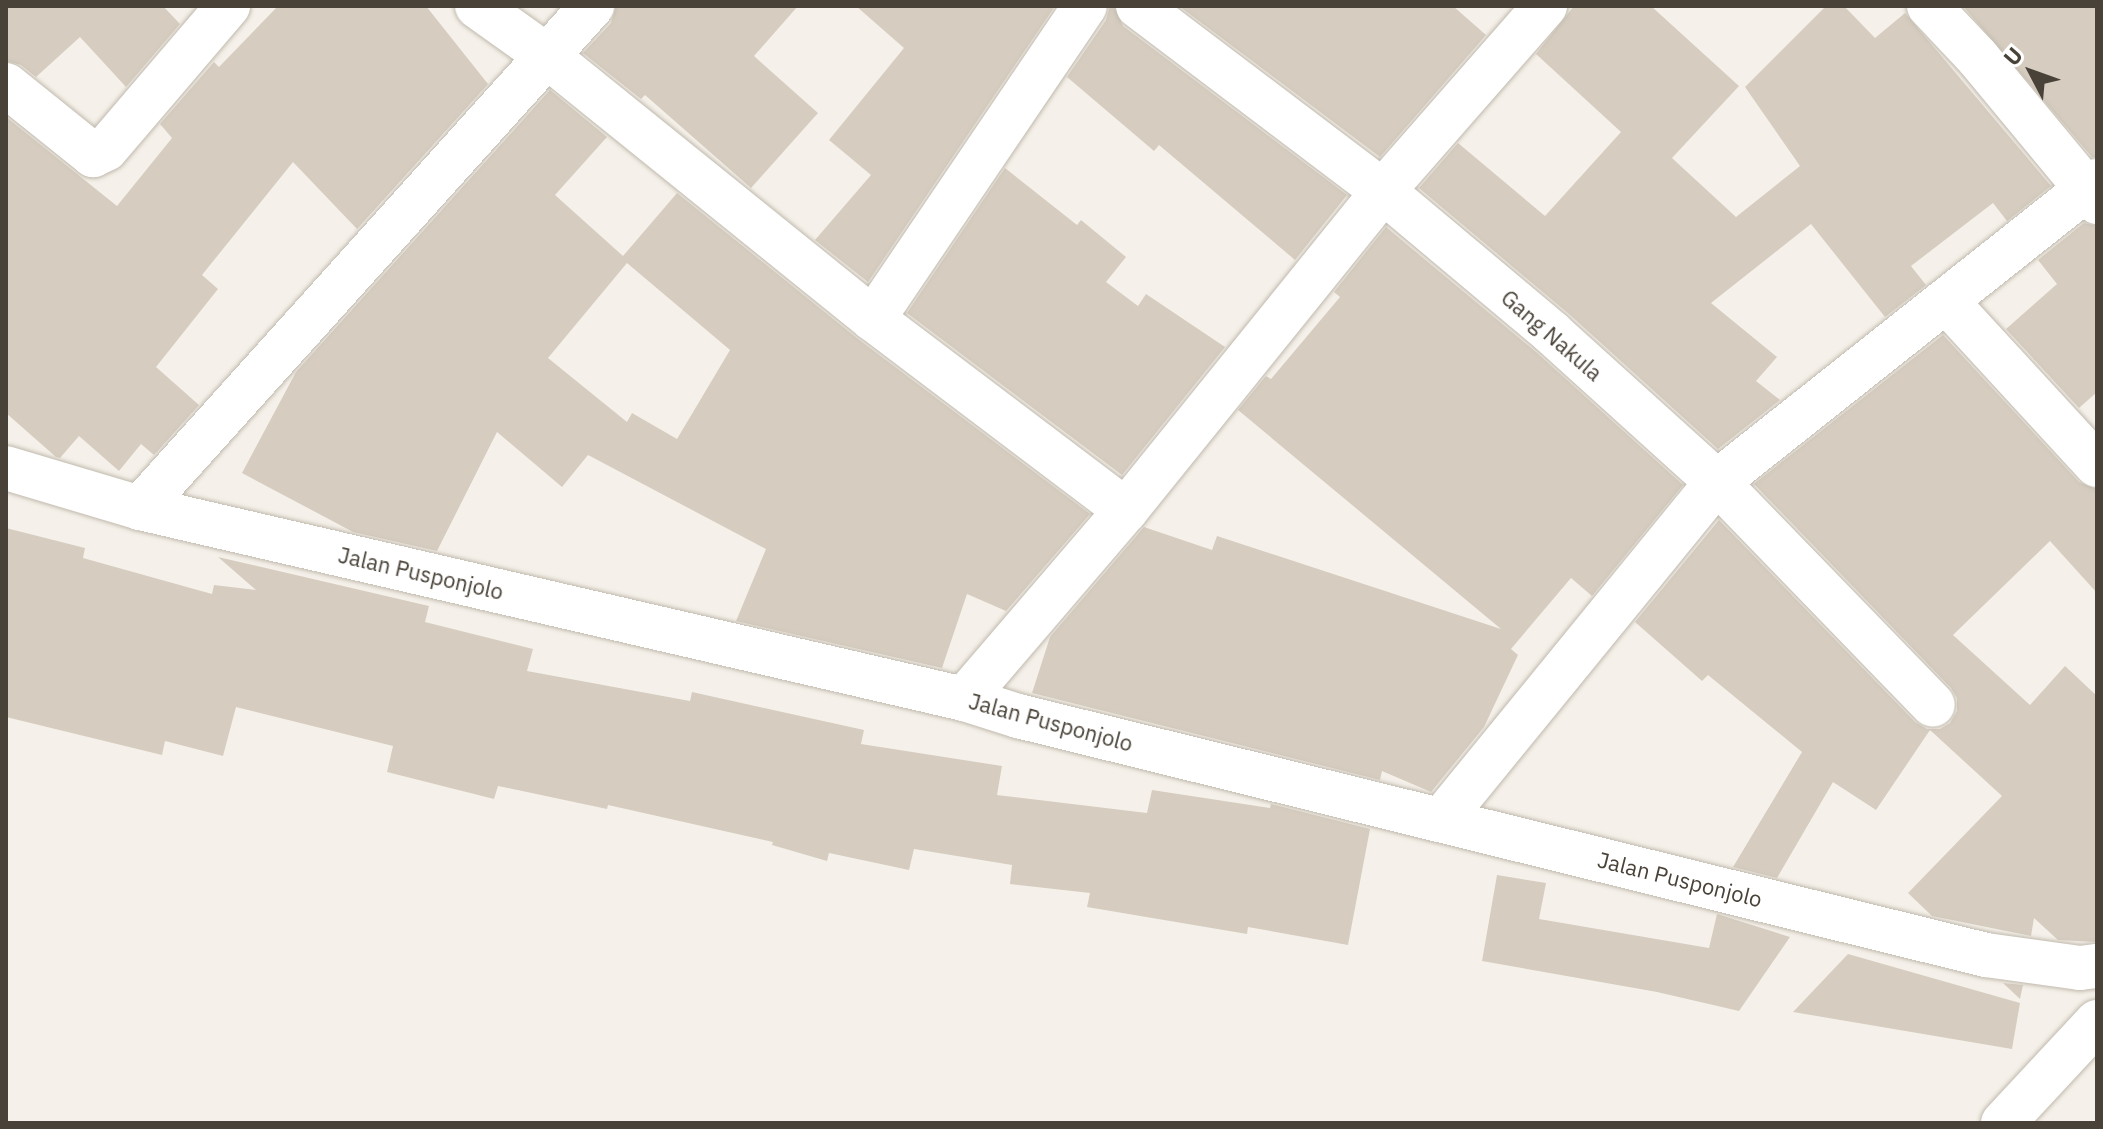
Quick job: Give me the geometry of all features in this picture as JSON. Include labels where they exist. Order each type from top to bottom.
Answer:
[{"type":"street","points":[[6,85],[93,155],[106,149],[228,6]]},
{"type":"street","points":[[477,6],[547,56],[873,319],[1126,510]]},
{"type":"street","points":[[140,508],[592,6]]},
{"type":"street","points":[[873,319],[1085,6]]},
{"type":"street","name":"Gang Nakula","points":[[1138,6],[1383,191],[1552,333],[1717,482],[1933,705]]},
{"type":"street","points":[[964,699],[1126,510],[1383,191],[1545,6]]},
{"type":"street","points":[[1442,819],[1717,482],[1946,301],[2093,191],[1929,6]]},
{"type":"street","points":[[1946,301],[2097,465]]},
{"type":"street","name":"Jalan Pusponjolo","points":[[6,468],[140,508],[964,699],[1033,720],[1986,955],[2080,968],[2097,966]]},
{"type":"street","points":[[2003,1123],[2097,1022]]},
{"type":"building","points":[[6,6],[163,6],[180,24],[126,87],[80,37],[36,77],[21,65],[6,61]]},
{"type":"building","points":[[278,6],[426,6],[488,84],[357,229],[293,162],[202,275],[218,289],[156,367],[199,405],[154,455],[141,444],[119,471],[79,436],[60,458],[56,457],[6,413],[6,117],[117,206],[172,138],[160,124],[214,62],[219,67]]},
{"type":"building","points":[[616,6],[798,6],[754,56],[818,113],[751,188],[645,95],[641,99],[583,53],[611,23]]},
{"type":"building","points":[[856,6],[1055,6],[868,282],[815,240],[871,175],[829,140],[904,48]]},
{"type":"building","points":[[1110,6],[1114,6],[1123,26],[1347,195],[1295,260],[1159,145],[1154,151],[1067,77],[1106,20]]},
{"type":"building","points":[[1179,6],[1453,6],[1486,35],[1380,157]]},
{"type":"building","points":[[1574,6],[1651,6],[1739,86],[1672,158],[1736,217],[1800,166],[1745,87],[1826,6],[1844,6],[1875,38],[1905,13],[2051,186],[2007,221],[1993,203],[1911,266],[1926,285],[1885,317],[1811,224],[1711,303],[1777,357],[1756,381],[1780,400],[1718,449],[1569,314],[1419,188],[1458,143],[1545,216],[1621,132],[1536,54]]},
{"type":"building","points":[[1963,6],[2097,6],[2097,157],[2092,157]]},
{"type":"building","points":[[550,90],[607,137],[555,195],[623,256],[677,193],[858,339],[1090,514],[1006,611],[967,594],[942,668],[736,621],[766,549],[588,455],[562,487],[497,432],[437,551],[353,532],[242,473],[296,372]],"holes":[[[627,263],[730,350],[677,439],[632,413],[627,422],[548,358]]]},
{"type":"building","points":[[1005,168],[1077,225],[1081,220],[1126,257],[1106,282],[1138,306],[1146,294],[1225,347],[1122,475],[907,313]]},
{"type":"building","points":[[2084,223],[2097,226],[2097,392],[2079,408],[2006,329],[2057,284],[2038,260]]},
{"type":"building","points":[[1386,227],[1536,352],[1683,485],[1592,596],[1571,578],[1511,649],[1518,655],[1484,727],[1431,792],[1382,771],[1380,780],[1032,693],[1050,637],[1144,527],[1212,550],[1217,536],[1501,629],[1238,410],[1266,376],[1271,379],[1340,297],[1334,292]]},
{"type":"building","points":[[1943,335],[2079,482],[2097,489],[2097,593],[2050,541],[1953,635],[2030,705],[2065,666],[2097,696],[2097,942],[2058,940],[2034,918],[2031,936],[1932,916],[1908,893],[2002,796],[1930,730],[1876,810],[1833,782],[1777,878],[1733,867],[1802,752],[1708,675],[1702,681],[1635,622],[1719,520],[1915,722],[1927,729],[1940,729],[1950,723],[1957,711],[1957,698],[1951,688],[1754,484]]},
{"type":"building","points":[[6,528],[85,548],[83,558],[212,594],[214,585],[256,590],[218,557],[429,606],[425,622],[533,649],[527,671],[690,701],[692,692],[864,730],[861,744],[1002,766],[997,795],[1147,813],[1152,790],[1270,808],[1271,804],[1370,829],[1348,945],[1248,927],[1247,934],[1087,907],[1090,893],[1010,884],[1012,865],[914,849],[909,870],[829,853],[827,861],[772,845],[773,842],[608,805],[607,809],[498,786],[494,799],[387,772],[393,746],[236,707],[223,756],[165,741],[162,755],[6,717]]},
{"type":"building","points":[[1497,875],[1546,883],[1539,919],[1709,948],[1717,914],[1790,937],[1739,1011],[1657,992],[1482,961]]},
{"type":"building","points":[[1848,954],[2020,1003],[2012,1049],[1793,1012]]},
{"type":"building","points":[[2003,983],[2023,985],[2020,999]]}]
